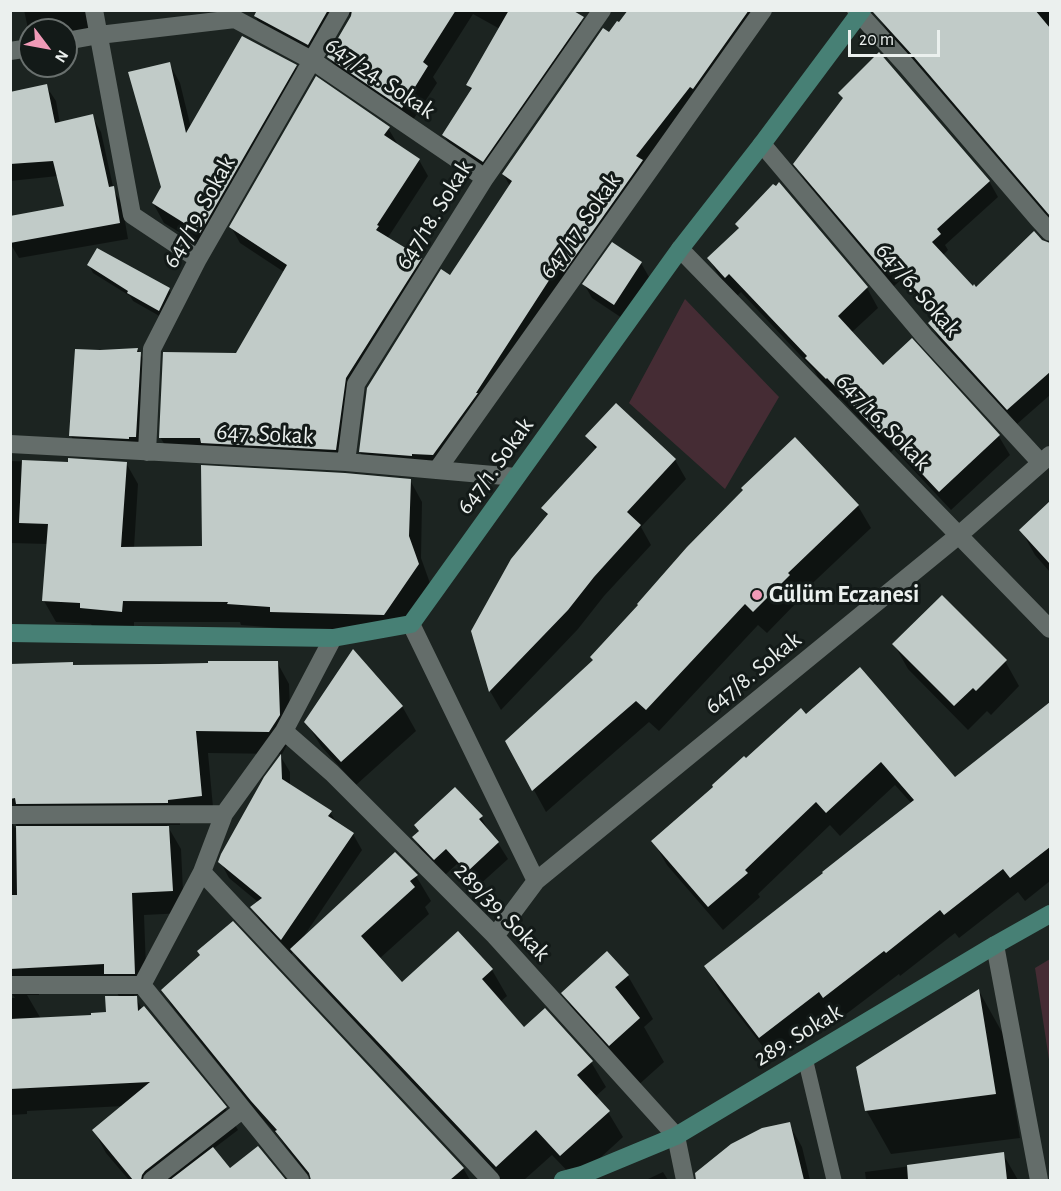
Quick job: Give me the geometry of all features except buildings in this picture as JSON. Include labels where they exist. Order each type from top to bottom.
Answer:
[{"type":"street","points":[[94,10],[132,215],[198,259]]},
{"type":"street","name":"647/19. Sokak","points":[[147,452],[152,349],[198,259],[341,10]]},
{"type":"street","name":"647/18. Sokak","points":[[346,462],[356,384],[485,178],[602,10]]},
{"type":"street","name":"647/17. Sokak","points":[[437,470],[763,10]]},
{"type":"street","points":[[859,12],[1050,232]]},
{"type":"street","name":"647/1. Sokak","points":[[411,624],[680,249],[762,144],[859,12]]},
{"type":"street","name":"647/24. Sokak","points":[[78,39],[235,15],[313,61],[485,178]]},
{"type":"street","name":"647/6. Sokak","points":[[762,144],[925,337],[1046,459]]},
{"type":"street","name":"647/16. Sokak","points":[[680,249],[1050,629]]},
{"type":"street","name":"647. Sokak","points":[[10,444],[346,462],[516,477]]},
{"type":"street","name":"647/8. Sokak","points":[[495,936],[536,881],[959,535],[1046,459]]},
{"type":"street","points":[[10,633],[333,638],[411,624],[536,881]]},
{"type":"street","points":[[142,985],[202,872],[224,814],[284,731],[333,638]]},
{"type":"street","name":"289/39. Sokak","points":[[284,731],[332,773],[495,936],[676,1136]]},
{"type":"street","points":[[10,815],[224,814]]},
{"type":"street","points":[[202,872],[491,1180]]},
{"type":"street","name":"289. Sokak","points":[[563,1180],[583,1178],[676,1136],[1050,914]]},
{"type":"street","points":[[996,945],[1039,1180]]},
{"type":"street","points":[[10,985],[142,985]]},
{"type":"street","points":[[142,985],[300,1180]]},
{"type":"street","points":[[152,1180],[242,1110]]},
{"type":"street","points":[[676,1136],[686,1180]]},
{"type":"lane","points":[[805,1058],[834,1180]]},
{"type":"shaded area","points":[[685,299],[779,397],[725,489],[629,403]]},
{"type":"shaded area","points":[[1050,959],[1050,1066],[1035,968]]},
{"type":"place","name":"Gülüm Eczanesi","points":[[757,595]]}]
